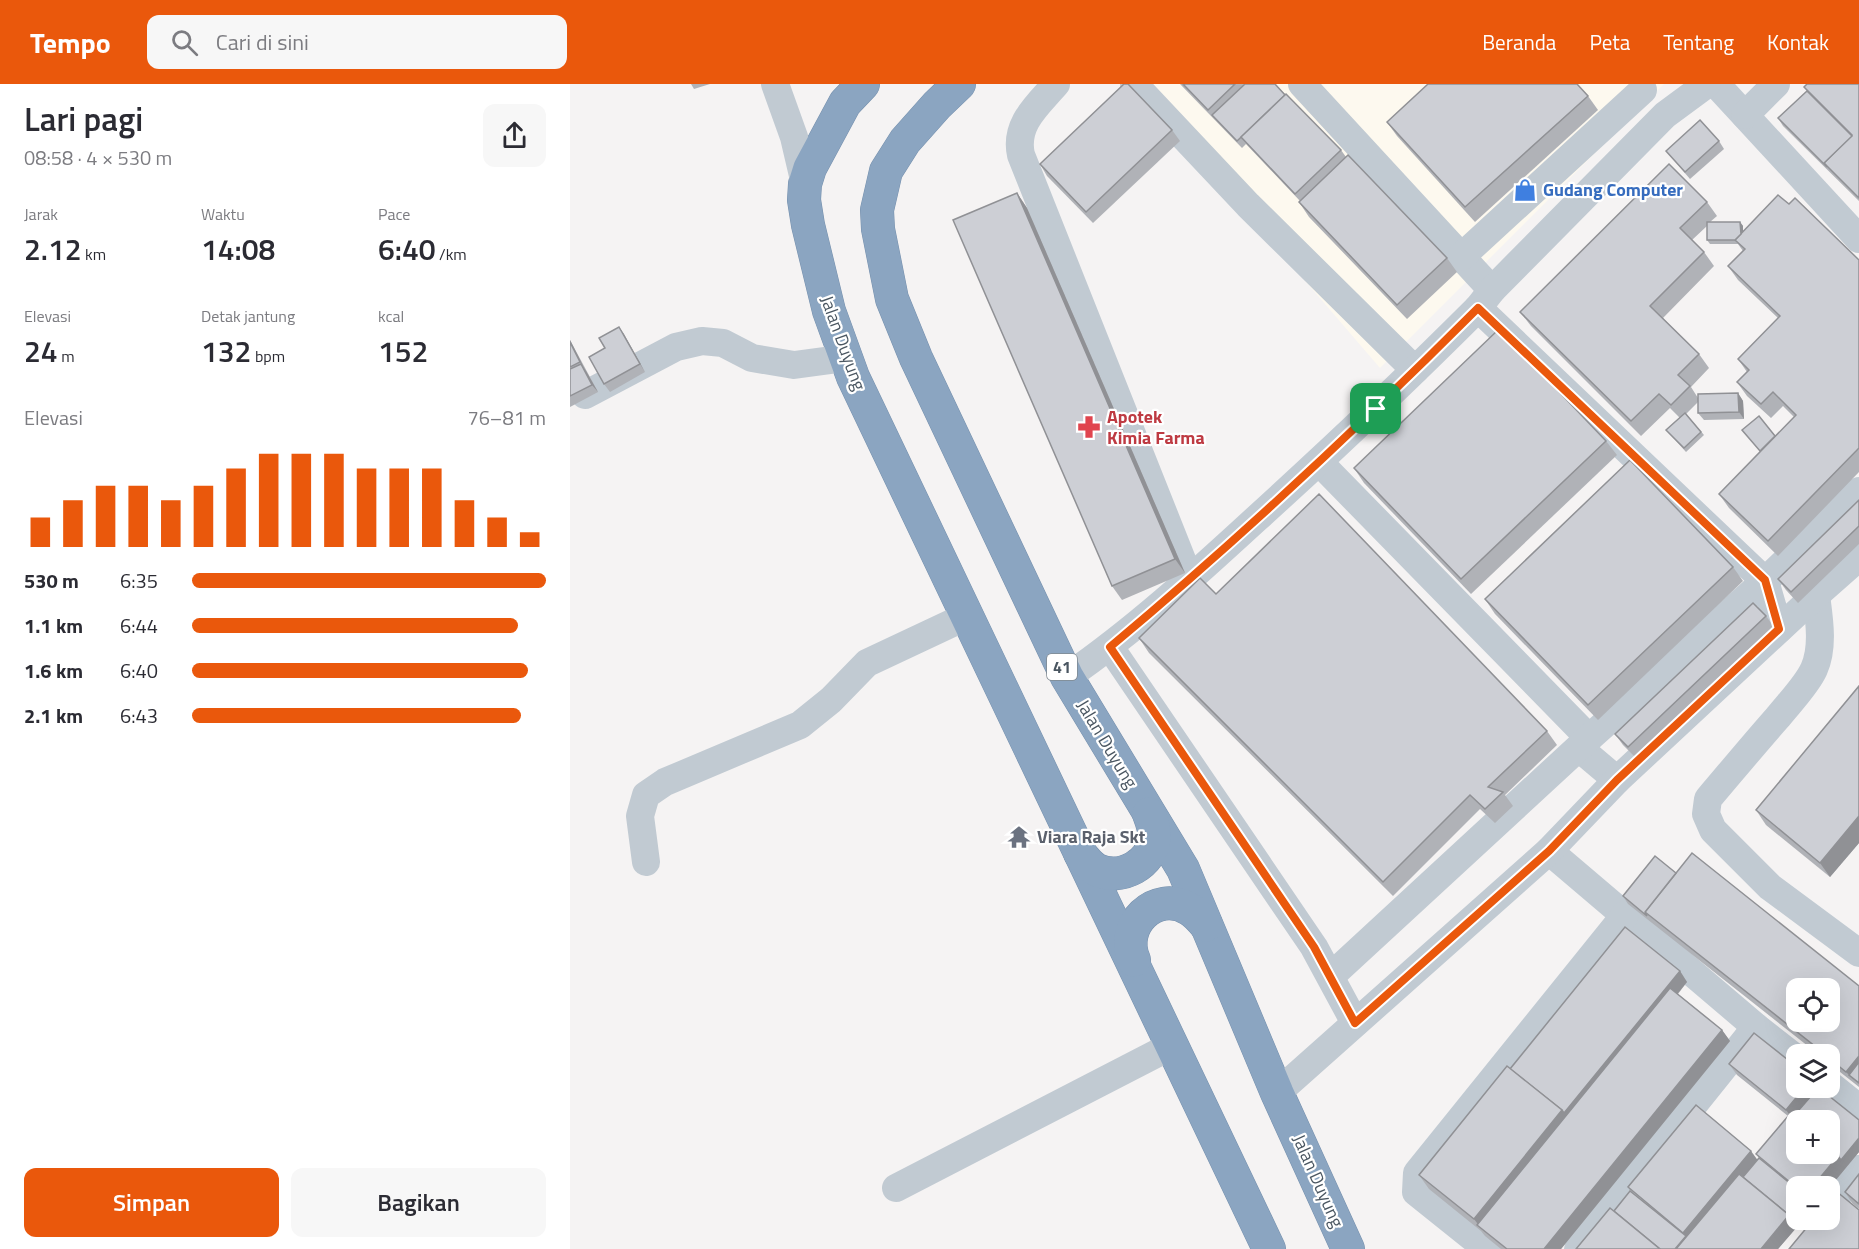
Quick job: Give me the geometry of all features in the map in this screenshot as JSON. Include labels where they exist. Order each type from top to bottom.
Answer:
[{"type":"highway","name":"Jalan Duyung","points":[[959,84],[905,141],[886,171],[877,210],[878,229],[892,299],[916,358],[1067,677],[1183,869],[1277,1092],[1348,1249]]},
{"type":"highway","name":"Jalan Duyung","points":[[849,90],[810,168],[805,184],[804,200],[808,225],[829,311],[853,377],[1080,853],[1136,964],[1269,1249]]},
{"type":"highway","points":[[1080,853],[1097,870],[1121,873],[1132,870],[1143,862],[1153,844],[1153,825],[1148,813]]},
{"type":"highway","points":[[1136,964],[1130,953],[1133,927],[1150,908],[1162,904],[1175,904],[1198,915],[1206,926]]},
{"type":"street","points":[[775,84],[794,137],[805,184]]},
{"type":"street","points":[[1056,84],[1025,120],[1019,140],[1021,155],[1190,580]]},
{"type":"street","points":[[1134,84],[1248,205],[1415,370]]},
{"type":"street","points":[[1067,677],[1110,647],[1190,580],[1319,462],[1415,370],[1665,116],[1707,84]]},
{"type":"street","points":[[1716,84],[1859,239]]},
{"type":"street","points":[[1745,115],[1776,84]]},
{"type":"street","points":[[1312,87],[1461,257],[1485,299],[1765,580],[1779,629]]},
{"type":"street","points":[[1461,257],[1640,87],[1665,116]]},
{"type":"street","points":[[585,395],[676,347],[702,341],[723,344],[752,358],[794,365],[846,357]]},
{"type":"street","points":[[1319,462],[1617,780]]},
{"type":"street","points":[[1331,976],[1765,580],[1859,491]]},
{"type":"street","points":[[1277,1092],[1549,851],[1617,780],[1859,557]]},
{"type":"street","points":[[1816,595],[1819,636],[1814,669],[1795,697],[1708,799],[1706,813],[1713,830],[1770,887],[1859,953]]},
{"type":"street","points":[[646,862],[640,816],[646,795],[665,782],[800,725],[831,699],[867,663],[967,616]]},
{"type":"street","points":[[1110,647],[1314,947],[1355,1023]]},
{"type":"street","points":[[1549,851],[1786,1050]]},
{"type":"street","points":[[1487,1249],[1416,1192],[1417,1173],[1625,915]]},
{"type":"street","points":[[1578,1249],[1756,1027]]},
{"type":"street","points":[[896,1188],[1173,1045]]},
{"type":"street","points":[[1840,1093],[1859,1108]]},
{"type":"street","points":[[1840,1193],[1859,1170]]},
{"type":"shaded area","points":[[1136,84],[1664,84],[1380,368]]},
{"type":"building","points":[[1124,84],[1128,84],[1172,130],[1086,212],[1040,164]]},
{"type":"building","points":[[1183,84],[1235,84],[1208,110]]},
{"type":"building","points":[[1245,84],[1275,84],[1285,95],[1237,141],[1212,115]]},
{"type":"building","points":[[1428,84],[1577,84],[1588,96],[1465,207],[1387,122]]},
{"type":"building","points":[[1807,84],[1859,84],[1859,198],[1824,163],[1852,135],[1804,87]]},
{"type":"building","points":[[1807,91],[1852,136],[1824,163],[1827,167],[1778,118]]},
{"type":"building","points":[[1286,94],[1341,150],[1295,194],[1241,137]]},
{"type":"building","points":[[1700,120],[1719,141],[1685,172],[1666,151]]},
{"type":"building","points":[[1348,155],[1447,258],[1397,305],[1299,202]]},
{"type":"building","points":[[1669,164],[1707,202],[1680,228],[1704,252],[1650,306],[1699,354],[1678,375],[1690,386],[1671,405],[1659,394],[1631,421],[1520,312]]},
{"type":"building","points":[[1017,193],[1175,559],[1112,586],[953,220]]},
{"type":"building","points":[[1778,195],[1789,204],[1795,198],[1859,260],[1859,448],[1768,541],[1719,494],[1796,415],[1773,392],[1761,404],[1737,382],[1749,370],[1738,359],[1780,316],[1728,266],[1745,249],[1735,240]]},
{"type":"building","points":[[1707,222],[1740,222],[1741,234],[1735,240],[1707,240]]},
{"type":"building","points":[[619,327],[640,364],[604,384],[589,357],[605,348],[599,338]]},
{"type":"building","points":[[1499,329],[1606,441],[1461,579],[1354,468]]},
{"type":"building","points":[[570,342],[580,362],[570,367]]},
{"type":"building","points":[[581,364],[592,385],[570,396],[570,369]]},
{"type":"building","points":[[1738,393],[1739,412],[1698,413],[1698,394]]},
{"type":"building","points":[[1685,413],[1701,432],[1684,448],[1666,430]]},
{"type":"building","points":[[1759,416],[1775,436],[1760,451],[1742,430]]},
{"type":"building","points":[[1630,460],[1733,567],[1588,705],[1485,599]]},
{"type":"building","points":[[1319,494],[1547,731],[1488,787],[1503,792],[1485,809],[1470,795],[1383,882],[1139,638],[1200,578],[1216,594]]},
{"type":"building","points":[[1859,500],[1859,526],[1791,592],[1778,579]]},
{"type":"building","points":[[1753,603],[1766,616],[1628,747],[1615,734]]},
{"type":"building","points":[[1859,686],[1859,816],[1820,863],[1756,810]]},
{"type":"building","points":[[1692,853],[1859,986],[1859,1056],[1846,1072],[1840,1067],[1840,1044],[1812,1044],[1797,1032],[1840,1032],[1840,978],[1786,978],[1786,1023],[1645,912]]},
{"type":"building","points":[[1655,856],[1676,873],[1645,912],[1647,916],[1623,896]]},
{"type":"building","points":[[1625,927],[1680,971],[1564,1113],[1510,1069]]},
{"type":"building","points":[[1670,988],[1722,1030],[1544,1249],[1507,1249],[1477,1225]]},
{"type":"building","points":[[1754,1033],[1786,1058],[1786,1098],[1796,1098],[1786,1110],[1729,1064]]},
{"type":"building","points":[[1859,1062],[1859,1083],[1849,1075]]},
{"type":"building","points":[[1507,1066],[1562,1110],[1474,1219],[1419,1175]]},
{"type":"building","points":[[1809,1098],[1832,1098],[1859,1120],[1859,1138],[1841,1160],[1840,1110],[1799,1110]]},
{"type":"building","points":[[1696,1105],[1751,1151],[1683,1233],[1628,1187]]},
{"type":"building","points":[[1786,1119],[1786,1164],[1831,1164],[1821,1176],[1786,1176],[1786,1179],[1756,1154]]},
{"type":"building","points":[[1759,1158],[1786,1180],[1786,1213],[1743,1177]]},
{"type":"building","points":[[1739,1174],[1786,1213],[1786,1219],[1761,1249],[1676,1249]]},
{"type":"building","points":[[1859,1174],[1859,1204],[1845,1192]]},
{"type":"building","points":[[1630,1191],[1686,1236],[1675,1249],[1660,1249],[1614,1211]]},
{"type":"building","points":[[1840,1194],[1859,1210],[1859,1249],[1789,1249],[1805,1230],[1840,1230]]},
{"type":"building","points":[[1610,1208],[1660,1249],[1576,1249]]},
{"type":"place","name":"Gudang Computer","points":[[1525,190]]},
{"type":"place","name":"Apotek Kimia Farma","points":[[1089,427]]},
{"type":"place","name":"Viara Raja Skt","points":[[1019,837]]},
{"type":"route","points":[[1478,308],[1765,580],[1779,629],[1617,780],[1549,851],[1355,1023],[1314,947],[1110,647],[1190,580],[1376,409],[1478,308]]}]
